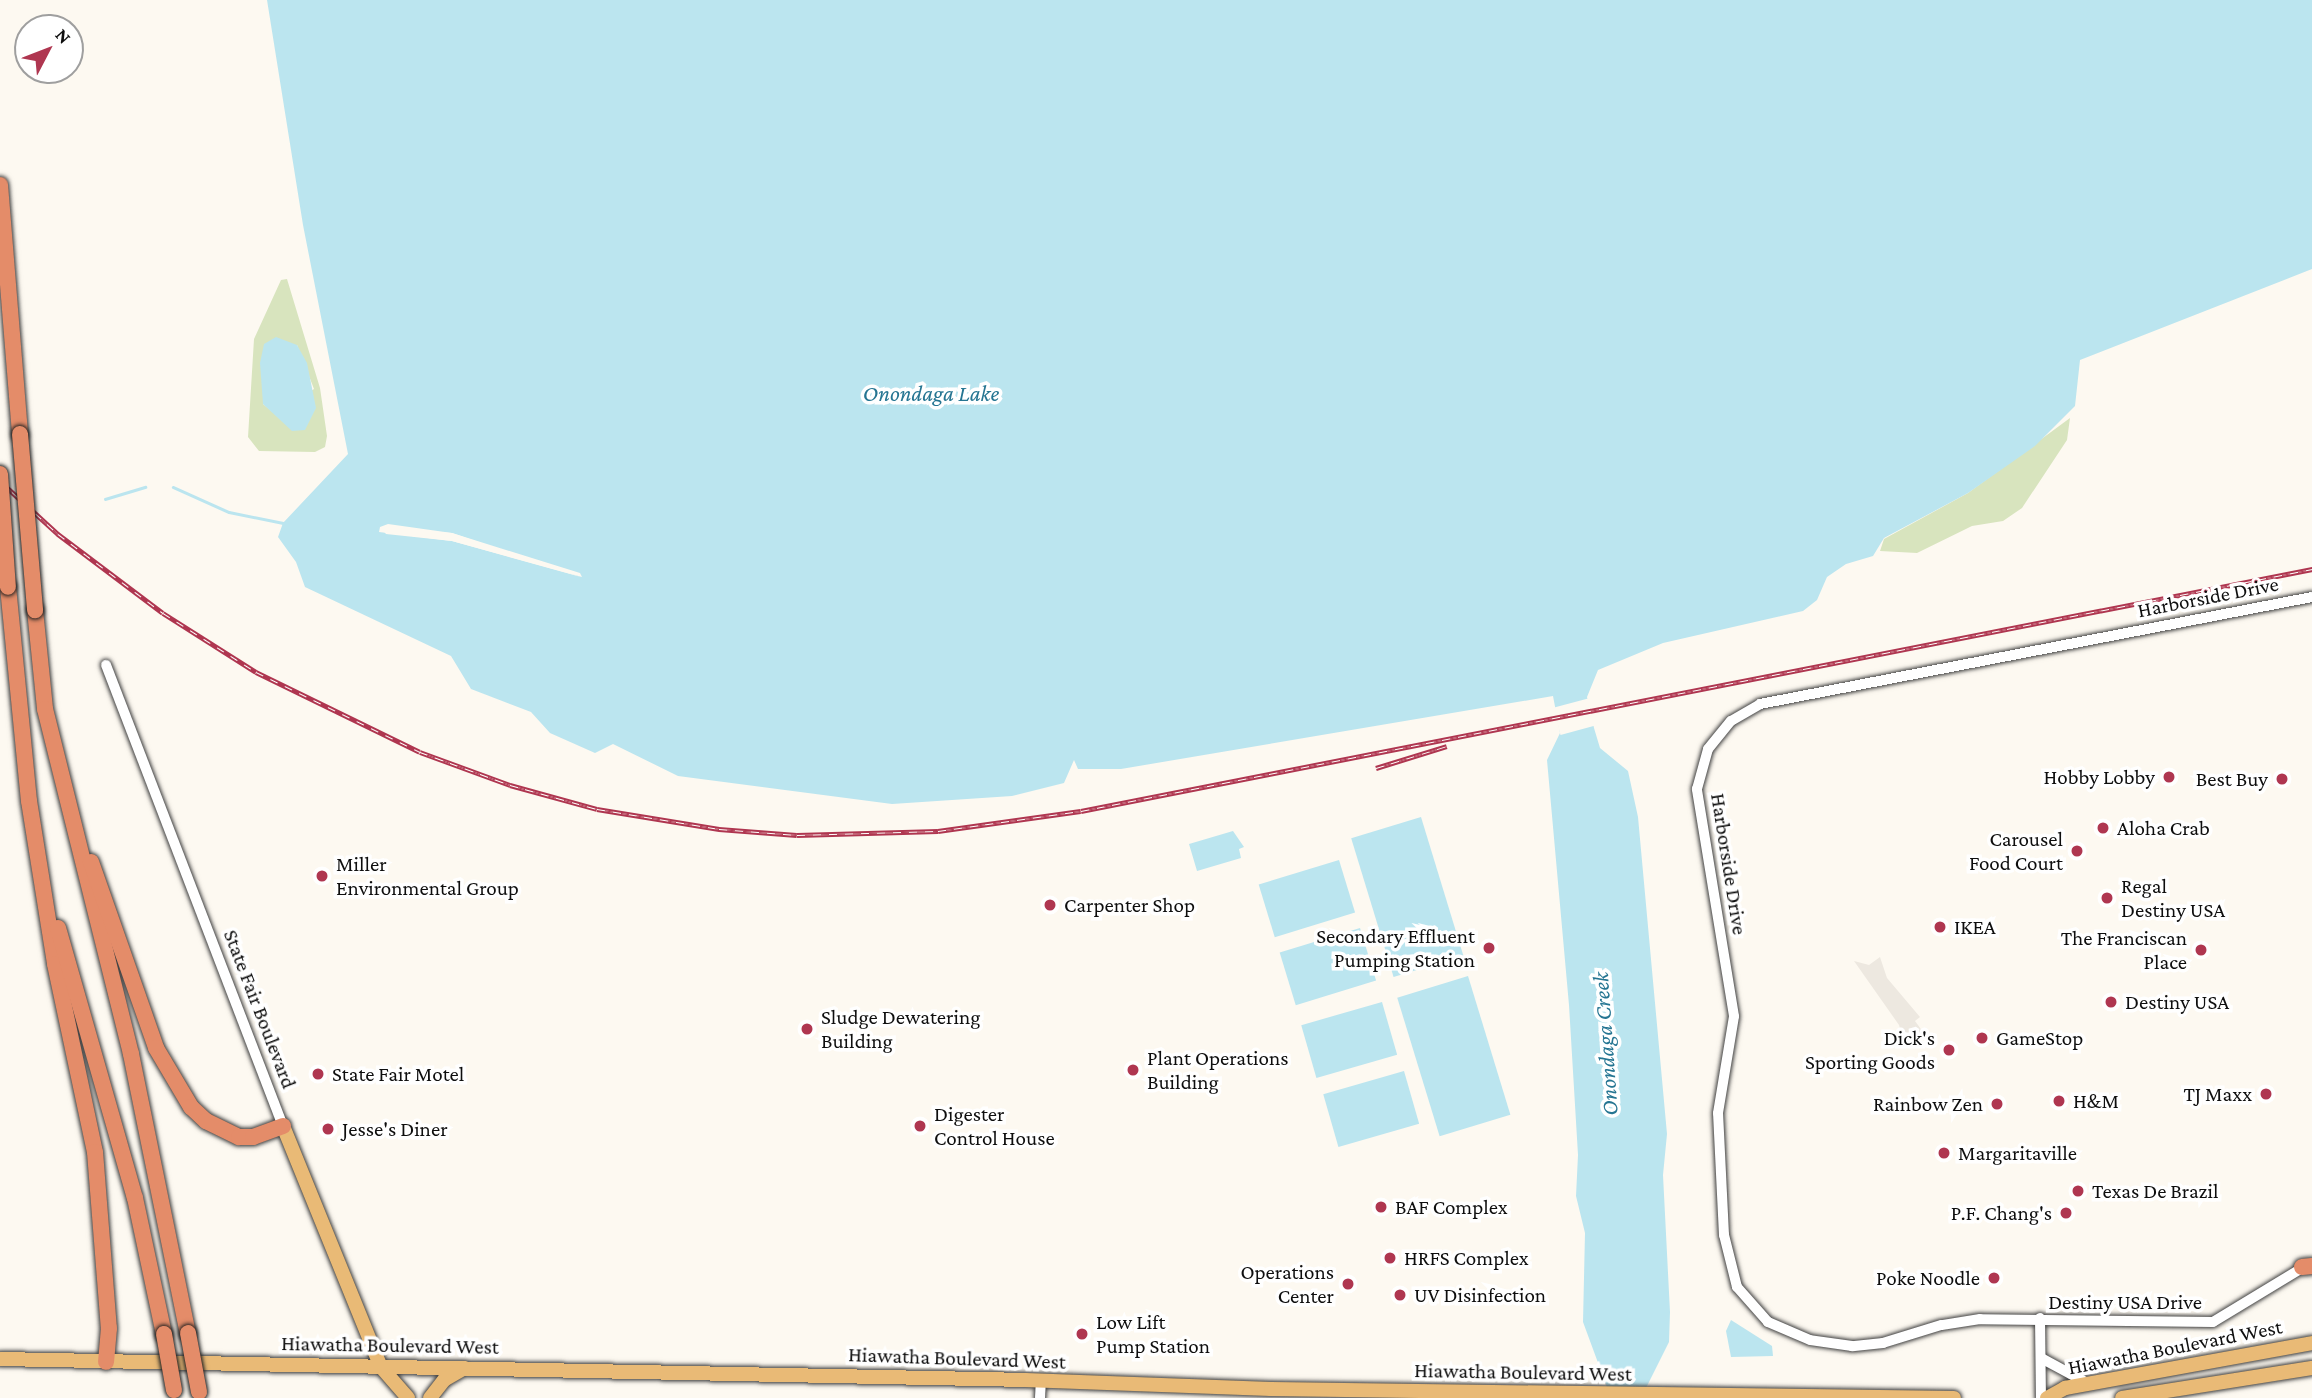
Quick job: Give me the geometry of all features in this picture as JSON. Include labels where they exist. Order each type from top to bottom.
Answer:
[{"type":"highway","points":[[0,185],[45,709],[61,784],[131,1054],[200,1395]]},
{"type":"highway","points":[[0,474],[21,735],[55,964],[95,1152],[109,1328],[107,1362]]},
{"type":"highway","points":[[61,784],[138,1005],[173,1079],[191,1107],[222,1131],[253,1137],[282,1126]]},
{"type":"highway","points":[[40,861],[135,1198],[175,1394]]},
{"type":"main road","name":"State Fair Boulevard","points":[[282,1126],[381,1367],[408,1398]]},
{"type":"main road","name":"Hiawatha Boulevard West","points":[[2048,1398],[2065,1388],[2312,1343]]},
{"type":"main road","name":"Hiawatha Boulevard West","points":[[0,1359],[1041,1381],[1398,1394],[1954,1398]]},
{"type":"main road","points":[[430,1398],[444,1380],[468,1367]]},
{"type":"main road","name":"Hiawatha Boulevard West","points":[[2122,1398],[2312,1368]]},
{"type":"street","name":"Harborside Drive","points":[[2039,1318],[1960,1321],[1883,1343],[1829,1344],[1768,1322],[1737,1287],[1724,1235],[1718,1113],[1734,1016],[1697,811],[1701,764],[1731,721],[1760,704],[2312,597]]},
{"type":"street","name":"State Fair Boulevard","points":[[106,665],[282,1126]]},
{"type":"street","name":"Destiny USA Drive","points":[[2041,1398],[2039,1318],[2213,1322],[2309,1265]]},
{"type":"street","points":[[2041,1358],[2089,1384]]},
{"type":"street","points":[[1040,1398],[1041,1381]]},
{"type":"green space","points":[[287,279],[320,388],[327,436],[325,447],[315,452],[259,451],[248,437],[254,339],[281,280]],"holes":[[[297,345],[314,389],[275,414],[263,404],[265,384]]]},
{"type":"green space","points":[[2070,418],[2067,440],[2022,508],[2003,521],[1972,526],[1917,553],[1880,551],[1884,539],[1968,493]]},
{"type":"shaded area","points":[[1880,957],[1887,978],[1920,1017],[1915,1021],[1923,1032],[1910,1041],[1902,1037],[1899,1025],[1854,961],[1869,965]]},
{"type":"water","name":"Onondaga Lake","points":[[267,0],[2312,0],[2312,269],[2080,360],[2075,406],[2035,446],[1968,493],[1884,538],[1873,556],[1846,564],[1827,577],[1817,600],[1803,611],[1663,643],[1598,670],[1587,697],[1594,728],[1600,748],[1628,771],[1638,817],[1667,1134],[1663,1175],[1669,1342],[1643,1394],[1611,1398],[1583,1322],[1585,1233],[1576,1196],[1578,1155],[1569,1005],[1547,760],[1560,733],[1553,696],[1121,769],[1078,769],[1074,760],[1064,783],[1012,796],[892,804],[678,776],[613,744],[595,753],[550,733],[531,712],[471,689],[451,656],[305,587],[296,562],[278,537],[283,523],[348,454],[303,225]],"holes":[[[380,527],[452,533],[581,577],[452,541],[386,534]]]},
{"type":"water","points":[[276,337],[297,345],[307,363],[316,408],[305,430],[292,431],[263,404],[260,363],[264,344]]},
{"type":"water","points":[[1421,817],[1463,956],[1394,977],[1351,838]]},
{"type":"water","points":[[1233,831],[1244,847],[1239,849],[1241,858],[1197,871],[1189,844]]},
{"type":"water","points":[[1339,860],[1355,913],[1275,937],[1259,885]]},
{"type":"water","points":[[1360,928],[1376,981],[1296,1005],[1280,953]]},
{"type":"water","points":[[1468,976],[1510,1115],[1440,1136],[1397,998]]},
{"type":"water","points":[[1382,1002],[1397,1055],[1316,1078],[1301,1025]]},
{"type":"water","points":[[1404,1071],[1419,1124],[1338,1147],[1323,1094]]},
{"type":"water","points":[[1731,1320],[1772,1346],[1773,1356],[1731,1357],[1726,1331]]},
{"type":"pier","points":[[388,524],[452,533],[580,573],[582,577],[452,541],[379,532],[380,527]]},
{"type":"pier","points":[[1590,698],[1597,725],[1561,735],[1553,708]]},
{"type":"waterway","points":[[105,499],[145,487]]},
{"type":"waterway","points":[[173,487],[229,512],[283,523]]},
{"type":"railway","points":[[0,481],[58,534],[163,613],[256,672],[420,752],[510,785],[597,809],[719,829],[797,835],[938,831],[1081,811],[2312,569]]},
{"type":"railway","points":[[1376,768],[1447,746]]},
{"type":"place","name":"Hobby Lobby","points":[[2169,777]]},
{"type":"place","name":"Best Buy","points":[[2282,779]]},
{"type":"place","name":"Aloha Crab","points":[[2103,828]]},
{"type":"place","name":"Carousel Food Court","points":[[2077,851]]},
{"type":"place","name":"Miller Environmental Group","points":[[322,876]]},
{"type":"place","name":"Regal Destiny USA","points":[[2107,898]]},
{"type":"place","name":"Carpenter Shop","points":[[1050,905]]},
{"type":"place","name":"IKEA","points":[[1940,927]]},
{"type":"place","name":"Secondary Effluent Pumping Station","points":[[1489,948]]},
{"type":"place","name":"The Franciscan Place","points":[[2201,950]]},
{"type":"place","name":"Destiny USA","points":[[2111,1002]]},
{"type":"place","name":"Sludge Dewatering Building","points":[[807,1029]]},
{"type":"place","name":"GameStop","points":[[1982,1038]]},
{"type":"place","name":"Dick's Sporting Goods","points":[[1949,1050]]},
{"type":"place","name":"Plant Operations Building","points":[[1133,1070]]},
{"type":"place","name":"State Fair Motel","points":[[318,1074]]},
{"type":"place","name":"TJ Maxx","points":[[2266,1094]]},
{"type":"place","name":"H&M","points":[[2059,1101]]},
{"type":"place","name":"Rainbow Zen","points":[[1997,1104]]},
{"type":"place","name":"Digester Control House","points":[[920,1126]]},
{"type":"place","name":"Jesse's Diner","points":[[328,1129]]},
{"type":"place","name":"Margaritaville","points":[[1944,1153]]},
{"type":"place","name":"Texas De Brazil","points":[[2078,1191]]},
{"type":"place","name":"BAF Complex","points":[[1381,1207]]},
{"type":"place","name":"P.F. Chang's","points":[[2066,1213]]},
{"type":"place","name":"HRFS Complex","points":[[1390,1258]]},
{"type":"place","name":"Poke Noodle","points":[[1994,1278]]},
{"type":"place","name":"Operations Center","points":[[1348,1284]]},
{"type":"place","name":"UV Disinfection","points":[[1400,1295]]},
{"type":"place","name":"Low Lift Pump Station","points":[[1082,1334]]},
{"type":"water label","name":"Onondaga Creek","points":[[1605,1044]]}]
